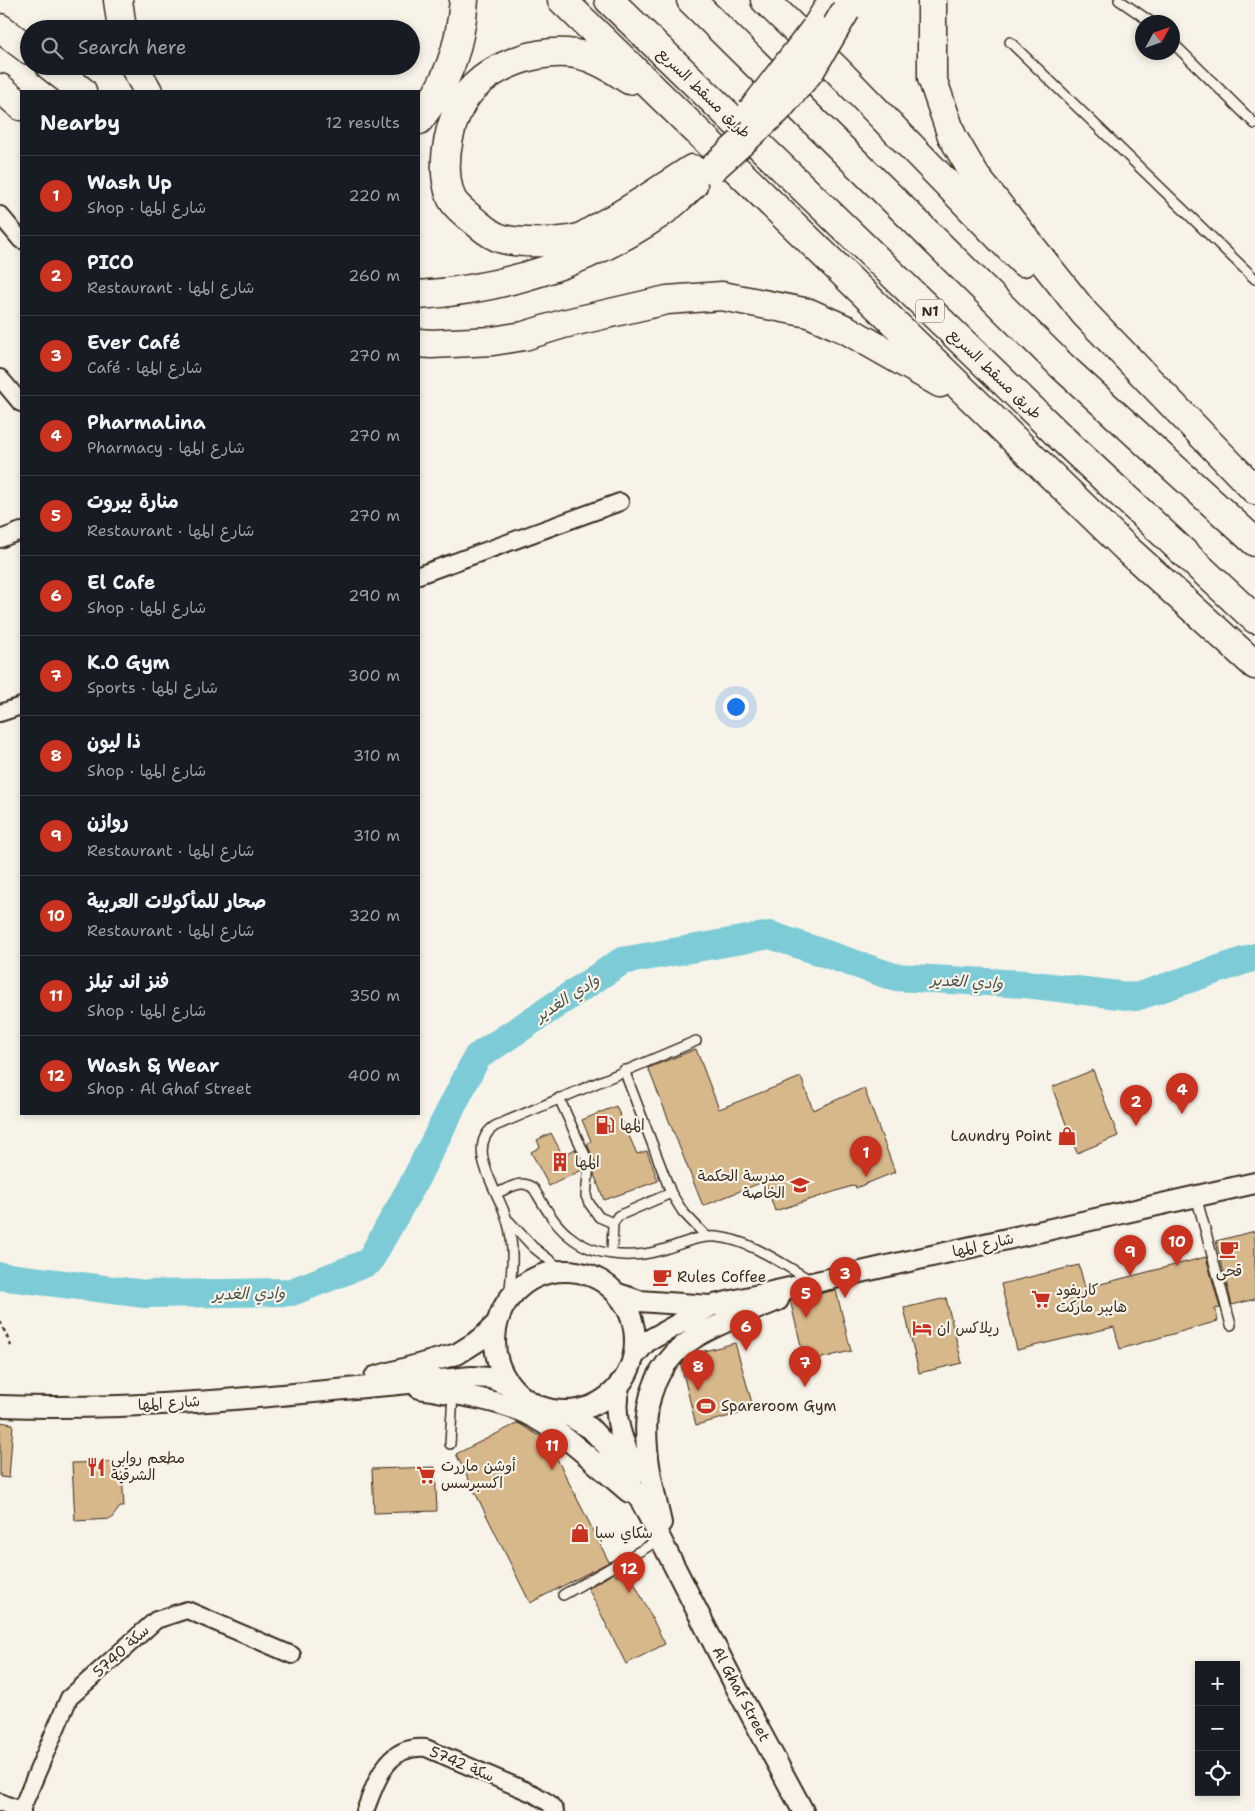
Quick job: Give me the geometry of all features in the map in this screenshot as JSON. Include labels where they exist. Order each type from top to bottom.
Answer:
[{"type":"highway","points":[[118,0],[121,20]]},
{"type":"highway","points":[[420,119],[436,98],[447,77],[457,48],[464,0]]},
{"type":"highway","points":[[562,0],[1126,548],[1255,665]]},
{"type":"highway","name":"طريق مسقط السريع","points":[[609,0],[1058,434],[1255,619]]},
{"type":"highway","points":[[692,0],[1062,366],[1255,542]]},
{"type":"highway","points":[[765,0],[901,135],[1057,297],[1085,314]]},
{"type":"highway","points":[[914,0],[918,44],[952,136],[976,177],[1085,314],[1255,490]]},
{"type":"highway","points":[[932,0],[932,78]]},
{"type":"highway","points":[[696,129],[610,67],[588,58],[568,53],[534,55],[508,65],[475,86],[464,98],[448,141],[446,170],[452,199],[485,230],[502,239],[520,242],[579,238],[702,169],[776,110],[810,71],[843,3]]},
{"type":"highway","points":[[420,295],[454,292],[524,278],[596,250],[659,215],[759,104],[815,29],[843,3]]},
{"type":"highway","points":[[0,28],[20,43]]},
{"type":"highway","points":[[0,74],[21,90]]},
{"type":"highway","points":[[62,75],[81,90]]},
{"type":"highway","points":[[139,75],[147,90]]},
{"type":"highway","points":[[0,88],[20,105]]},
{"type":"highway","points":[[420,342],[431,344],[493,342],[667,300],[722,296],[809,313],[847,330],[978,405]]},
{"type":"street","points":[[0,215],[20,239]]},
{"type":"street","points":[[0,378],[20,402]]},
{"type":"street","points":[[420,575],[620,502]]},
{"type":"street","points":[[0,539],[20,531]]},
{"type":"street","points":[[0,713],[20,706]]},
{"type":"street","name":"شارع المها","points":[[635,1355],[646,1342],[710,1306],[1255,1183]]},
{"type":"street","points":[[564,1413],[592,1406],[604,1400],[627,1374],[635,1355],[633,1322],[618,1294],[596,1278],[580,1272],[562,1270],[540,1274],[524,1283],[509,1298],[497,1323],[494,1344],[499,1366],[513,1388],[533,1403],[564,1413],[590,1428],[607,1446],[661,1531]]},
{"type":"street","points":[[661,1531],[647,1459],[645,1429],[647,1406],[664,1366],[677,1351],[712,1328],[815,1282]]},
{"type":"street","name":"شارع المها","points":[[618,1294],[639,1301],[710,1306]]},
{"type":"street","name":"شارع المها","points":[[337,1388],[457,1354],[481,1339],[497,1323]]},
{"type":"street","name":"شارع المها","points":[[0,1406],[132,1405],[237,1398],[472,1377],[491,1378],[513,1388]]},
{"type":"street","points":[[620,1383],[616,1408],[624,1448],[661,1531]]},
{"type":"street","points":[[402,1384],[492,1402],[522,1412],[572,1442],[642,1503]]},
{"type":"street","name":"Al Ghaf Street","points":[[661,1531],[735,1685],[803,1811]]},
{"type":"street","name":"سكة 5740","points":[[21,1811],[69,1698],[156,1620],[187,1610],[292,1655]]},
{"type":"street","name":"سكة 5742","points":[[365,1811],[380,1772],[390,1760],[414,1747],[426,1748],[534,1794],[549,1803],[555,1811]]},
{"type":"street","points":[[0,1802],[21,1811]]},
{"type":"lane","points":[[1119,0],[1141,15]]},
{"type":"lane","points":[[1010,42],[1255,279]]},
{"type":"lane","points":[[1180,50],[1255,124]]},
{"type":"lane","points":[[509,1298],[512,1246],[508,1220],[481,1154],[481,1143],[484,1135],[495,1126],[696,1041]]},
{"type":"lane","points":[[624,1070],[672,1192],[686,1217],[706,1236]]},
{"type":"lane","points":[[559,1098],[588,1164],[586,1196],[589,1203],[599,1217],[613,1223]]},
{"type":"lane","points":[[496,1193],[522,1183],[527,1184],[534,1190],[567,1235],[580,1244],[612,1254],[644,1254],[706,1236],[732,1240],[750,1247],[815,1282]]},
{"type":"lane","points":[[612,1254],[613,1223],[622,1214],[672,1192]]},
{"type":"lane","points":[[1196,1196],[1231,1325]]},
{"type":"lane","points":[[508,1220],[532,1247],[562,1270]]},
{"type":"lane","points":[[450,1444],[453,1394]]},
{"type":"lane","points":[[563,1596],[661,1531]]},
{"type":"path","points":[[0,1321],[12,1346]]},
{"type":"building","points":[[696,1049],[719,1109],[801,1077],[813,1110],[864,1088],[895,1172],[856,1188],[855,1185],[775,1211],[765,1181],[703,1206],[648,1068]]},
{"type":"building","points":[[1093,1070],[1118,1136],[1077,1153],[1052,1087]]},
{"type":"building","points":[[616,1106],[637,1154],[647,1151],[658,1181],[604,1200],[594,1174],[595,1162],[587,1144],[591,1141],[582,1120]]},
{"type":"building","name":"المها","points":[[551,1133],[563,1156],[575,1149],[583,1165],[582,1170],[549,1186],[531,1152],[540,1147],[537,1140]]},
{"type":"building","points":[[1255,1231],[1255,1299],[1232,1305],[1216,1241]]},
{"type":"building","points":[[1206,1257],[1220,1308],[1215,1309],[1218,1321],[1120,1349],[1114,1327],[1017,1350],[1001,1284],[1079,1265],[1085,1288]]},
{"type":"building","points":[[836,1290],[851,1351],[805,1362],[790,1300]]},
{"type":"building","points":[[946,1298],[962,1363],[919,1373],[904,1308]]},
{"type":"building","points":[[735,1343],[754,1410],[696,1425],[681,1365],[693,1354]]},
{"type":"building","points":[[0,1422],[13,1424],[9,1478],[0,1477]]},
{"type":"building","points":[[518,1423],[548,1441],[609,1562],[530,1603],[456,1454]]},
{"type":"building","points":[[111,1462],[122,1473],[124,1507],[120,1507],[111,1519],[75,1521],[72,1463]]},
{"type":"building","points":[[435,1467],[437,1511],[374,1513],[372,1469]]},
{"type":"building","points":[[628,1570],[665,1644],[626,1664],[588,1588],[614,1573],[616,1576]]},
{"type":"waterway","name":"وادي الغدير","points":[[0,1276],[145,1294],[292,1292],[369,1262],[414,1182],[477,1057],[622,961],[770,935],[894,977],[1025,984],[1136,997],[1255,957]]},
{"type":"place","name":"PharmaLina","points":[[1182,1114]]},
{"type":"place","name":"المه‍ا","points":[[605,1125]]},
{"type":"place","name":"PICO","points":[[1136,1126]]},
{"type":"place","name":"Laundry Point","points":[[1067,1136]]},
{"type":"place","name":"المها","points":[[560,1162]]},
{"type":"place","name":"Wash Up","points":[[866,1177]]},
{"type":"place","name":"مدرسة الحكمة الخاصة","points":[[800,1185]]},
{"type":"place","name":"قحى","points":[[1229,1249]]},
{"type":"place","name":"صحار للمأكولات العربية","points":[[1177,1266]]},
{"type":"place","name":"روازن","points":[[1130,1276]]},
{"type":"place","name":"Rules Coffee","points":[[662,1277]]},
{"type":"place","name":"Ever Café","points":[[845,1298]]},
{"type":"place","name":"كاريفود هايبر ماركت","points":[[1041,1299]]},
{"type":"place","name":"منارة بيروت","points":[[806,1318]]},
{"type":"place","name":"ريلاكس ان","points":[[922,1328]]},
{"type":"place","name":"El Cafe","points":[[746,1351]]},
{"type":"place","name":"K.O Gym","points":[[805,1387]]},
{"type":"place","name":"ذا ليون","points":[[698,1391]]},
{"type":"place","name":"Spareroom Gym","points":[[706,1406]]},
{"type":"place","name":"مطعم روابي الشرقية","points":[[96,1467]]},
{"type":"place","name":"فنز اند تيلز","points":[[552,1470]]},
{"type":"place","name":"أوشن ماررت اكسبرسس","points":[[426,1475]]},
{"type":"place","name":"سكاي سبا","points":[[580,1533]]},
{"type":"place","name":"Wash & Wear","points":[[629,1593]]}]
